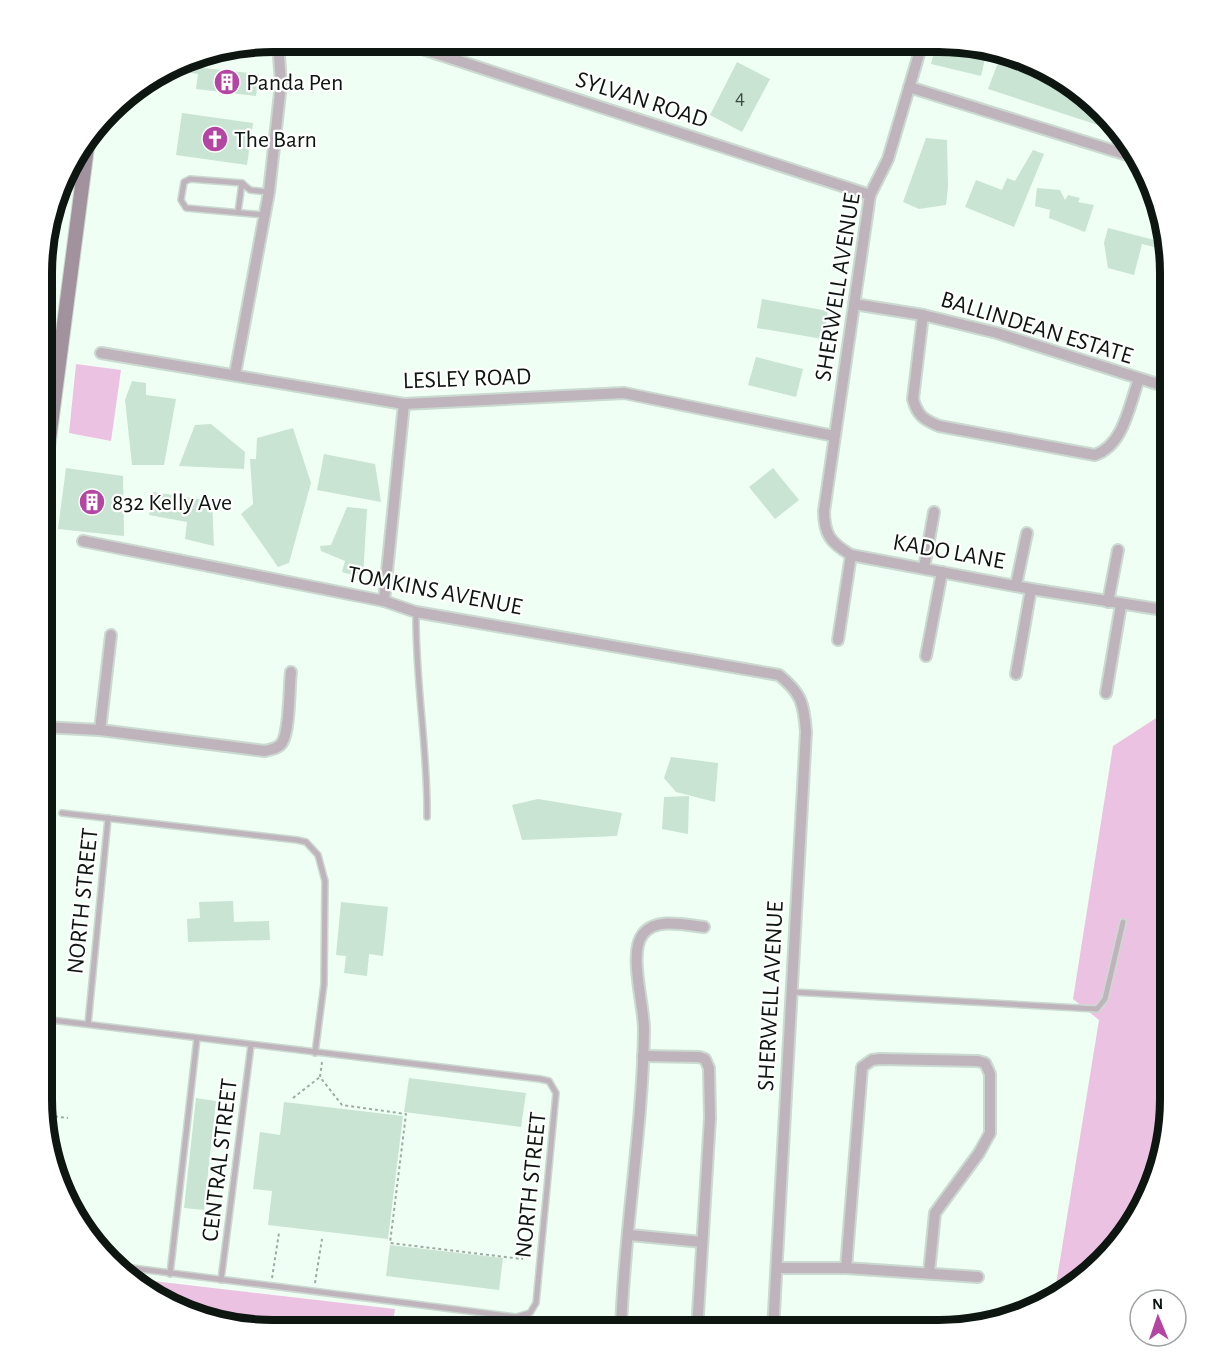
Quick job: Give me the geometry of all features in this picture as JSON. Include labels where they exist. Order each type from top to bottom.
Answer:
[{"type":"street","points":[[236,375],[269,192],[281,84],[279,52]]},
{"type":"street","name":"SYLVAN ROAD","points":[[432,52],[870,195]]},
{"type":"street","name":"SHERWELL AVENUE","points":[[834,436],[870,195],[888,159],[920,52]]},
{"type":"street","points":[[909,87],[1124,154]]},
{"type":"street","points":[[52,409],[85,159]]},
{"type":"street","name":"BALLINDEAN ESTATE","points":[[854,304],[923,315],[997,333],[1160,385]]},
{"type":"street","name":"BALLINDEAN ESTATE","points":[[923,315],[914,399],[916,411],[925,420],[939,426],[1095,455],[1106,451],[1118,436],[1139,379]]},
{"type":"street","points":[[52,343],[61,344]]},
{"type":"street","name":"LESLEY ROAD","points":[[101,353],[404,404],[624,393],[834,436]]},
{"type":"street","points":[[52,396],[53,400]]},
{"type":"street","points":[[384,601],[404,404]]},
{"type":"street","name":"KADO LANE","points":[[834,436],[824,527],[828,538],[851,555],[1121,605],[1160,610]]},
{"type":"street","points":[[924,568],[934,512]]},
{"type":"street","points":[[1016,585],[1027,533]]},
{"type":"street","name":"TOMKINS AVENUE","points":[[83,541],[384,601],[416,612],[779,675]]},
{"type":"street","points":[[1108,602],[1118,550]]},
{"type":"street","points":[[838,640],[851,555]]},
{"type":"street","points":[[926,656],[942,572]]},
{"type":"street","points":[[1016,674],[1031,589]]},
{"type":"street","points":[[1106,693],[1121,605]]},
{"type":"street","points":[[100,730],[111,635]]},
{"type":"street","points":[[52,727],[100,730],[265,751],[282,744],[291,672]]},
{"type":"street","name":"SHERWELL AVENUE","points":[[774,1320],[806,732],[799,694],[779,675]]},
{"type":"street","points":[[622,1320],[643,1056],[643,1006],[637,961],[640,940],[644,933],[653,927],[668,924],[704,927]]},
{"type":"street","points":[[643,1056],[699,1057],[705,1059],[709,1068],[710,1118],[698,1320]]},
{"type":"street","points":[[846,1269],[862,1067],[872,1060],[880,1059],[978,1061],[985,1063],[990,1074],[990,1133],[980,1153],[935,1213],[929,1273]]},
{"type":"street","points":[[630,1235],[702,1242]]},
{"type":"street","points":[[777,1268],[846,1269],[978,1277]]},
{"type":"lane","points":[[265,215],[186,208],[181,200],[182,191],[184,182],[190,179],[242,183],[250,190],[269,192]]},
{"type":"lane","points":[[238,213],[242,183]]},
{"type":"lane","points":[[416,612],[419,697],[427,769],[427,817]]},
{"type":"lane","points":[[62,813],[297,840],[312,848],[322,863],[325,881],[324,984],[315,1053]]},
{"type":"lane","name":"NORTH STREET","points":[[88,1024],[108,818]]},
{"type":"lane","points":[[790,992],[1097,1009],[1105,999],[1123,922]]},
{"type":"lane","name":"NORTH STREET","points":[[52,1020],[540,1079],[553,1085],[558,1102],[536,1303],[530,1313],[516,1317],[132,1268]]},
{"type":"lane","points":[[170,1274],[197,1038]]},
{"type":"lane","name":"CENTRAL STREET","points":[[221,1280],[251,1045]]},
{"type":"path","points":[[323,1053],[321,1077],[342,1105],[406,1114],[390,1243],[522,1259],[523,1253],[540,1256]]},
{"type":"path","points":[[293,1098],[321,1077]]},
{"type":"path","points":[[53,1116],[68,1118]]},
{"type":"path","points":[[270,1287],[279,1233]]},
{"type":"path","points":[[314,1292],[322,1239]]},
{"type":"shaded area","points":[[76,364],[121,370],[111,441],[69,433]]},
{"type":"shaded area","points":[[1160,715],[1160,1098],[1158,1127],[1148,1169],[1130,1209],[1095,1255],[1056,1285],[1099,1020],[1073,999],[1113,746]]},
{"type":"shaded area","points":[[149,1280],[395,1309],[393,1320],[245,1318],[189,1303]]},
{"type":"building","points":[[934,52],[985,58],[981,76],[931,64]]},
{"type":"building","points":[[999,61],[1009,64],[1049,82],[1073,98],[1104,127],[988,89]]},
{"type":"building","points":[[737,62],[770,79],[742,132],[710,115]]},
{"type":"building","name":"Panda Pen","points":[[203,64],[203,68],[259,74],[256,96],[196,89],[198,74],[185,72]]},
{"type":"building","name":"The Barn","points":[[182,113],[253,123],[247,165],[176,155]]},
{"type":"building","points":[[926,138],[947,140],[948,186],[946,205],[919,209],[903,202]]},
{"type":"building","points":[[1033,150],[1044,154],[1014,227],[965,207],[976,180],[1002,190],[1007,178],[1015,181]]},
{"type":"building","points":[[1037,188],[1060,190],[1065,200],[1068,195],[1080,198],[1078,202],[1094,205],[1085,232],[1049,218],[1050,210],[1035,206]]},
{"type":"building","points":[[1108,228],[1157,241],[1158,248],[1142,244],[1134,275],[1108,268],[1104,243]]},
{"type":"building","points":[[762,299],[828,311],[823,339],[757,328]]},
{"type":"building","points":[[756,357],[803,369],[796,397],[748,385]]},
{"type":"building","points":[[132,381],[146,383],[146,395],[176,399],[164,465],[132,465],[125,400]]},
{"type":"building","points":[[211,424],[245,452],[244,469],[179,466],[195,425]]},
{"type":"building","points":[[293,428],[311,483],[289,563],[278,567],[241,514],[253,504],[250,459],[256,459],[257,438]]},
{"type":"building","points":[[324,454],[375,464],[381,502],[317,490]]},
{"type":"building","name":"832 Kelly Ave","points":[[66,468],[123,476],[124,536],[58,529]]},
{"type":"building","points":[[773,468],[799,500],[775,519],[749,487]]},
{"type":"building","points":[[153,492],[212,501],[214,546],[185,539],[187,522],[149,515]]},
{"type":"building","points":[[347,507],[367,509],[363,578],[342,572],[345,561],[321,551],[320,546],[331,545]]},
{"type":"building","points":[[671,757],[718,763],[715,802],[676,792],[664,778]]},
{"type":"building","points":[[689,796],[688,834],[662,829],[664,797]]},
{"type":"building","points":[[538,799],[622,813],[617,836],[522,840],[512,805]]},
{"type":"building","points":[[233,901],[234,922],[269,921],[270,940],[188,942],[187,919],[200,918],[199,902]]},
{"type":"building","points":[[341,902],[388,907],[383,956],[369,954],[367,976],[344,973],[346,956],[336,955]]},
{"type":"building","points":[[409,1078],[526,1093],[521,1127],[404,1112]]},
{"type":"building","points":[[196,1098],[216,1101],[204,1210],[184,1208]]},
{"type":"building","points":[[284,1102],[403,1116],[388,1239],[268,1225],[272,1191],[253,1189],[260,1132],[280,1135]]},
{"type":"building","points":[[390,1245],[503,1258],[499,1290],[386,1276]]},
{"type":"place","name":"Panda Pen","points":[[227,82]]},
{"type":"place","name":"The Barn","points":[[215,139]]},
{"type":"place","name":"832 Kelly Ave","points":[[92,502]]}]
